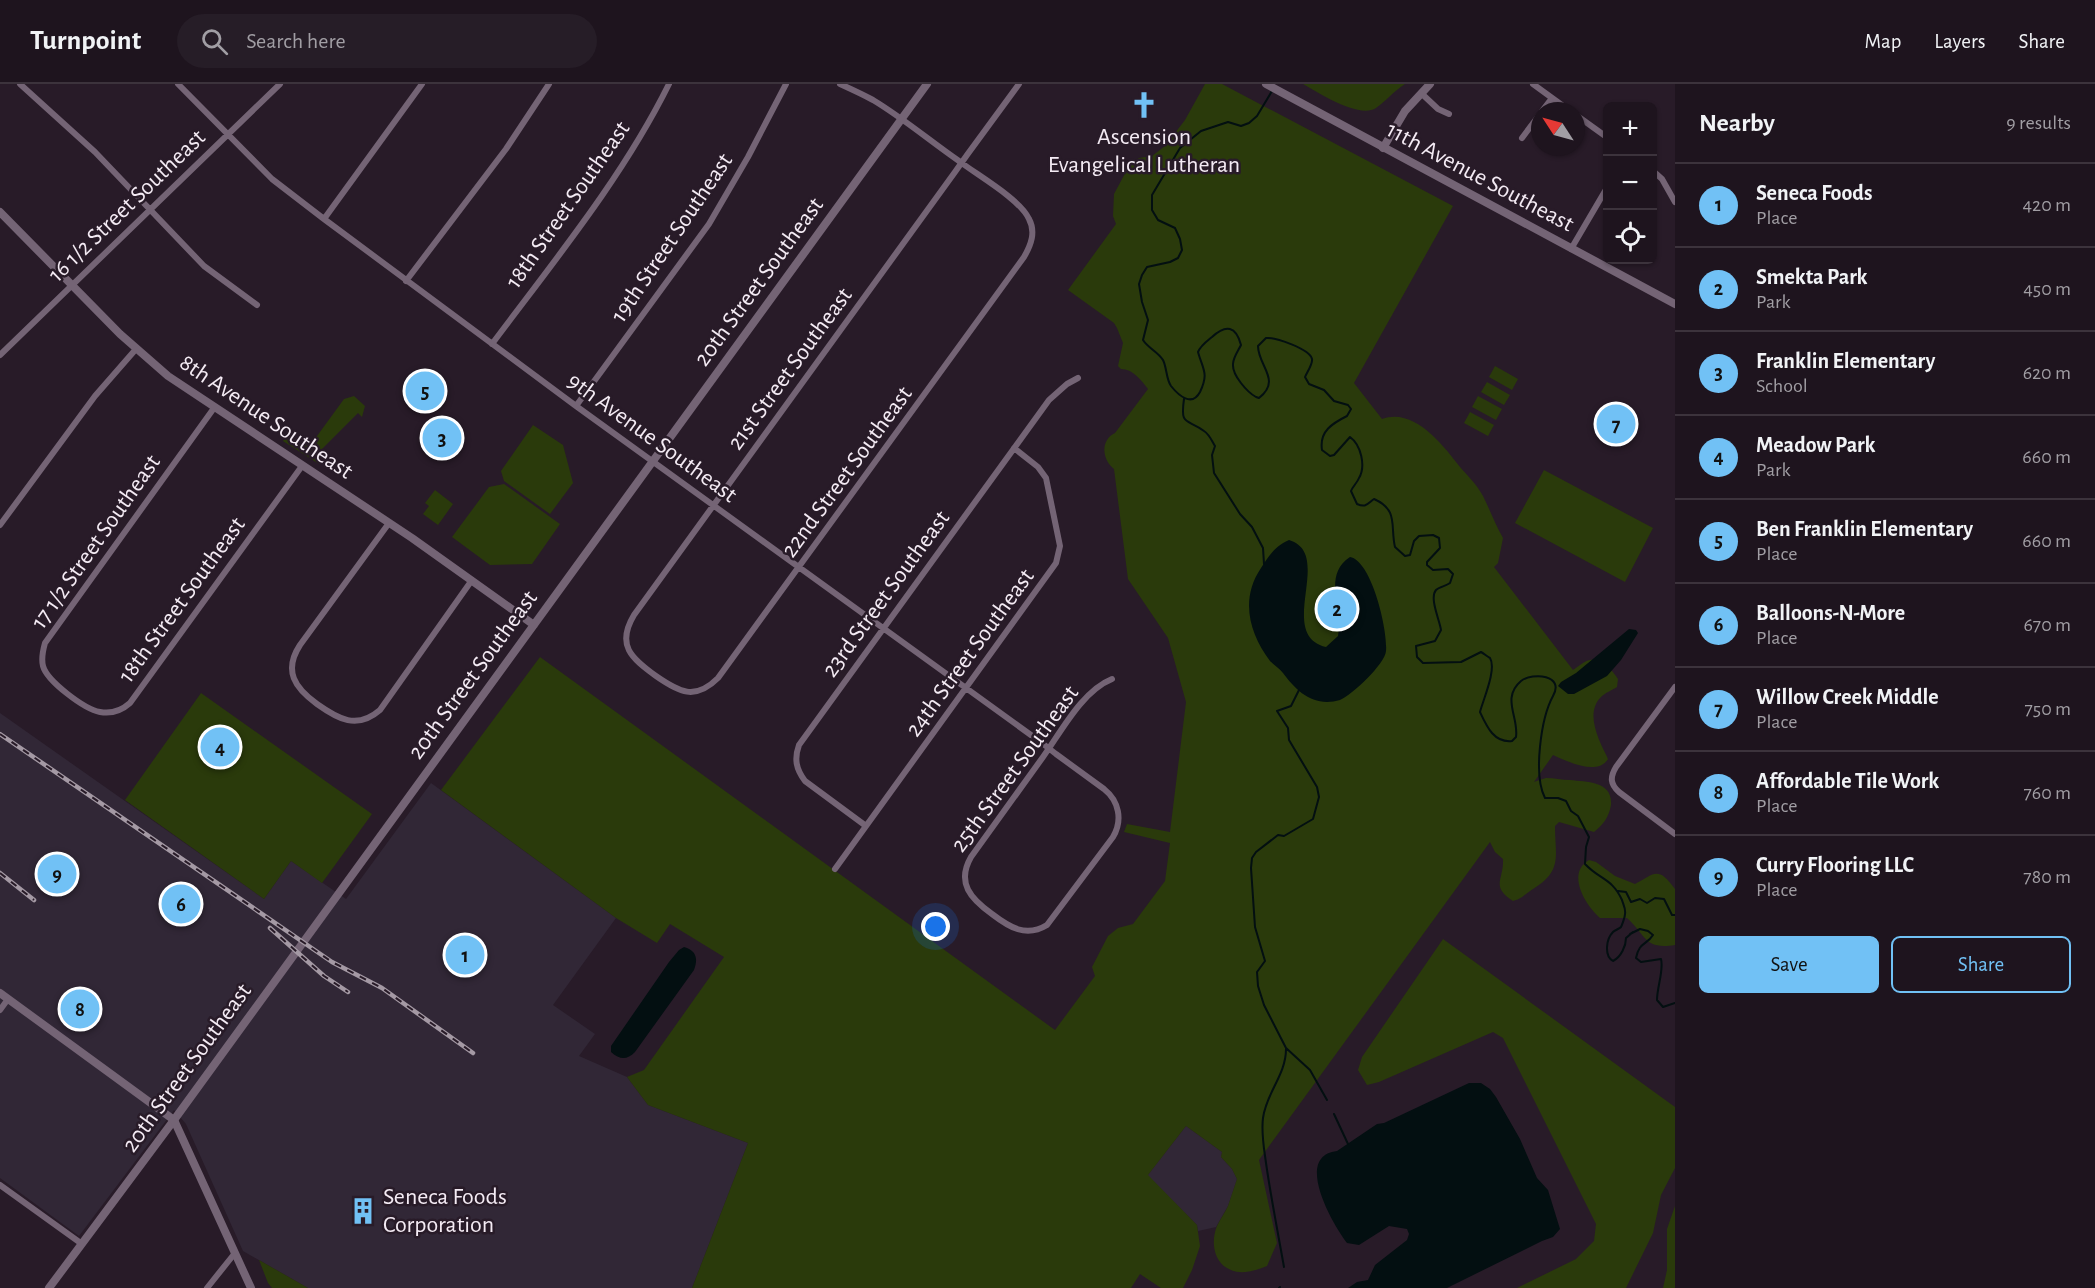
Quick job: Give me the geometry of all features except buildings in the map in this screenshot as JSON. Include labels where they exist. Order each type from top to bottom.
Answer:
[{"type":"main road","name":"11th Avenue Southeast","points":[[1266,84],[1675,304]]},
{"type":"main road","points":[[0,993],[174,1120],[250,1288]]},
{"type":"street","points":[[20,84],[95,152],[210,271],[257,305]]},
{"type":"street","name":"9th Avenue Southeast","points":[[178,84],[272,179],[576,406],[1109,793],[1117,807]]},
{"type":"street","name":"16 1/2 Street Southeast","points":[[0,355],[280,84]]},
{"type":"street","points":[[324,219],[422,84]]},
{"type":"street","points":[[406,281],[506,149],[549,84]]},
{"type":"street","name":"18th Street Southeast","points":[[492,344],[613,178],[669,84]]},
{"type":"street","name":"19th Street Southeast","points":[[576,406],[709,224],[748,157],[786,84]]},
{"type":"street","points":[[840,84],[872,100],[961,163]]},
{"type":"street","name":"20th Street Southeast","points":[[49,1288],[174,1120],[927,84]]},
{"type":"street","name":"21st Street Southeast","points":[[655,675],[632,656],[626,644],[627,630],[634,615],[1018,84]]},
{"type":"street","points":[[1383,148],[1405,111],[1430,84]]},
{"type":"street","points":[[1533,84],[1558,102]]},
{"type":"street","points":[[1420,93],[1438,109],[1449,114]]},
{"type":"street","points":[[1549,102],[1552,98]]},
{"type":"street","points":[[1585,121],[1603,134]]},
{"type":"street","points":[[1522,138],[1531,126]]},
{"type":"street","name":"22nd Street Southeast","points":[[655,675],[676,690],[687,693],[698,692],[712,684],[799,568],[1024,257],[1032,242],[1033,228],[1026,212],[961,163]]},
{"type":"street","points":[[1657,174],[1675,202]]},
{"type":"street","points":[[1571,249],[1603,195]]},
{"type":"street","name":"8th Avenue Southeast","points":[[0,212],[136,349],[168,376],[389,523],[534,626]]},
{"type":"street","points":[[0,525],[95,396],[136,349]]},
{"type":"street","name":"23rd Street Southeast","points":[[866,826],[805,781],[799,772],[796,757],[802,740],[1049,400],[1078,378]]},
{"type":"street","name":"17 1/2 Street Southeast","points":[[71,696],[52,681],[45,670],[42,656],[45,643],[214,408]]},
{"type":"street","name":"24th Street Southeast","points":[[835,869],[1052,569],[1060,551],[1060,541],[1046,478],[1038,466],[1014,448]]},
{"type":"street","name":"18th Street Southeast","points":[[71,696],[100,712],[116,712],[130,703],[302,466]]},
{"type":"street","points":[[389,523],[293,657],[292,672],[297,687],[319,705],[344,720],[357,721],[374,714],[384,705],[472,580]]},
{"type":"street","name":"25th Street Southeast","points":[[1112,679],[1088,696],[968,863],[964,875],[969,893],[978,904],[993,915],[1021,931],[1033,931],[1047,925],[1115,834],[1118,825],[1117,807]]},
{"type":"street","points":[[1675,687],[1611,777],[1611,781],[1619,792],[1675,834]]},
{"type":"street","points":[[0,1010],[8,999]]},
{"type":"street","points":[[0,1185],[81,1244]]},
{"type":"street","points":[[207,1288],[235,1253]]},
{"type":"shaded area","points":[[1289,540],[1302,548],[1307,561],[1305,627],[1312,639],[1326,647],[1338,636],[1335,583],[1342,564],[1350,557],[1358,561],[1365,571],[1377,598],[1386,641],[1384,657],[1367,678],[1340,700],[1329,702],[1314,700],[1302,693],[1270,661],[1252,627],[1249,604],[1254,580],[1273,552]]},
{"type":"shaded area","points":[[1629,629],[1636,630],[1638,633],[1621,660],[1607,676],[1574,694],[1568,694],[1558,686],[1561,682],[1576,673]]},
{"type":"shaded area","points":[[0,713],[264,899],[291,861],[346,899],[431,783],[616,918],[553,1005],[595,1034],[579,1056],[627,1077],[648,1105],[748,1143],[692,1288],[308,1288],[243,1251],[186,1124],[174,1110],[79,1236],[0,1178]]},
{"type":"shaded area","points":[[684,947],[694,953],[696,962],[694,970],[635,1052],[623,1058],[614,1055],[611,1052],[611,1046],[669,962]]},
{"type":"shaded area","points":[[1469,1083],[1481,1083],[1496,1097],[1520,1139],[1537,1178],[1548,1190],[1560,1229],[1553,1237],[1447,1288],[1348,1288],[1357,1282],[1368,1280],[1375,1265],[1407,1240],[1409,1234],[1407,1229],[1389,1226],[1359,1245],[1347,1243],[1333,1222],[1320,1192],[1317,1178],[1318,1165],[1324,1156],[1337,1151],[1377,1124],[1384,1123]]},
{"type":"shaded area","points":[[1186,1126],[1222,1152],[1221,1157],[1232,1169],[1237,1179],[1228,1206],[1216,1227],[1198,1231],[1197,1225],[1147,1176]]},
{"type":"green space","points":[[1205,84],[1222,84],[1453,206],[1354,383],[1382,419],[1405,418],[1427,430],[1475,484],[1503,538],[1498,563],[1494,567],[1573,670],[1590,660],[1599,661],[1607,666],[1618,679],[1617,687],[1601,697],[1594,711],[1595,728],[1608,759],[1597,767],[1590,767],[1574,764],[1553,755],[1534,782],[1549,778],[1598,784],[1608,791],[1611,797],[1609,813],[1603,824],[1594,832],[1559,822],[1555,826],[1555,862],[1549,876],[1521,898],[1513,901],[1500,887],[1503,859],[1495,852],[1490,842],[1259,1160],[1277,1243],[1267,1266],[1252,1271],[1237,1272],[1222,1264],[1216,1255],[1215,1231],[1228,1206],[1237,1179],[1232,1169],[1221,1157],[1222,1152],[1186,1126],[1148,1175],[1197,1225],[1200,1246],[1183,1288],[1161,1288],[1140,1274],[1131,1288],[692,1288],[748,1143],[648,1105],[627,1077],[644,1070],[724,957],[670,924],[657,943],[616,918],[441,790],[540,657],[1055,1030],[1095,976],[1092,967],[1108,936],[1118,928],[1133,924],[1165,881],[1170,843],[1124,832],[1127,824],[1170,832],[1186,702],[1168,638],[1128,579],[1114,469],[1107,461],[1104,450],[1107,440],[1115,433],[1148,389],[1133,373],[1118,366],[1123,343],[1114,323],[1068,290],[1116,224],[1113,216],[1114,194],[1129,166],[1139,158],[1152,156],[1165,146],[1185,120]]},
{"type":"green space","points":[[1303,84],[1405,84],[1376,108],[1360,110],[1339,104]]},
{"type":"green space","points":[[1495,366],[1518,379],[1512,390],[1489,377]]},
{"type":"green space","points":[[1487,382],[1510,395],[1504,405],[1481,392]]},
{"type":"green space","points":[[354,396],[365,406],[362,417],[358,413],[320,451],[324,456],[319,464],[283,441],[286,436],[291,436],[309,447],[344,399]]},
{"type":"green space","points":[[1478,396],[1502,409],[1496,420],[1472,407]]},
{"type":"green space","points":[[1470,412],[1494,425],[1488,436],[1464,423]]},
{"type":"green space","points":[[533,425],[563,445],[573,483],[550,514],[504,481],[501,471]]},
{"type":"green space","points":[[1544,470],[1653,528],[1625,582],[1515,523]]},
{"type":"green space","points":[[504,484],[560,524],[532,564],[490,565],[452,537],[489,487]]},
{"type":"green space","points":[[435,490],[453,504],[438,525],[423,514],[429,506],[425,503]]},
{"type":"green space","points":[[201,693],[372,814],[322,883],[291,861],[264,899],[125,800]]},
{"type":"green space","points":[[1589,860],[1596,862],[1615,876],[1635,884],[1656,874],[1660,874],[1669,881],[1675,889],[1675,945],[1665,946],[1651,943],[1627,918],[1600,918],[1584,897],[1578,881],[1582,866]]},
{"type":"green space","points":[[1443,939],[1675,1107],[1675,1168],[1661,1195],[1653,1233],[1626,1288],[1517,1288],[1576,1259],[1594,1241],[1596,1224],[1503,1038],[1493,1032],[1379,1082],[1367,1085],[1358,1070],[1362,1057]]},
{"type":"green space","points":[[1675,1206],[1675,1288],[1663,1288],[1667,1270],[1667,1229]]},
{"type":"green space","points":[[259,1260],[308,1288],[272,1288]]},
{"type":"waterway","points":[[1272,91],[1257,116],[1249,123],[1241,126],[1228,122],[1201,131],[1180,148],[1152,195],[1152,210],[1158,220],[1175,228],[1182,250],[1178,258],[1147,267],[1142,275],[1139,284],[1148,320],[1143,340],[1163,360],[1171,386],[1189,399],[1197,396],[1204,380],[1198,352],[1204,344],[1222,330],[1230,329],[1239,339],[1241,345],[1233,362],[1233,368],[1237,378],[1252,395],[1259,398],[1269,385],[1258,346],[1266,338],[1292,344],[1310,355],[1312,363],[1305,377],[1309,384],[1324,390],[1334,401],[1348,405],[1351,409],[1347,416],[1328,428],[1323,438],[1322,450],[1330,456],[1334,455],[1350,437],[1357,445],[1362,468],[1351,491],[1357,504],[1368,504],[1374,499],[1387,508],[1392,519],[1395,547],[1405,556],[1410,555],[1414,541],[1419,536],[1433,535],[1439,538],[1440,548],[1427,562],[1427,565],[1433,570],[1448,569],[1453,574],[1450,583],[1437,589],[1434,594],[1434,604],[1441,630],[1435,641],[1416,646],[1417,657],[1423,663],[1461,662],[1481,652],[1490,658],[1491,677],[1480,712],[1492,733],[1506,741],[1512,741],[1516,737],[1511,701],[1515,687],[1526,678],[1540,676],[1546,677],[1555,684],[1556,689],[1542,732],[1539,761],[1541,788],[1545,798],[1558,798],[1566,801],[1571,811],[1578,816],[1589,837],[1585,864],[1610,883],[1622,900],[1625,915],[1621,927],[1613,932],[1609,939],[1607,951],[1610,959],[1613,961],[1618,957],[1624,948],[1626,938],[1633,932],[1630,934],[1640,929],[1648,931],[1653,935],[1641,946],[1636,958],[1641,962],[1661,959],[1662,968],[1657,1000],[1663,1007],[1675,1003]]},
{"type":"waterway","points":[[1184,399],[1184,418],[1206,432],[1215,446],[1212,455],[1214,473],[1240,514],[1252,527],[1263,548],[1264,564]]},
{"type":"waterway","points":[[1299,690],[1291,706],[1277,711],[1288,728],[1289,740],[1317,787],[1319,797],[1313,819],[1284,836],[1278,835],[1256,852],[1252,858],[1255,927],[1265,961],[1257,972],[1258,986],[1264,1005],[1286,1048],[1310,1070],[1327,1100]]},
{"type":"waterway","points":[[1618,891],[1626,892],[1631,902],[1640,899],[1647,903],[1655,898],[1664,899],[1672,915],[1675,915]]},
{"type":"waterway","points":[[1284,1267],[1262,1129],[1265,1109],[1280,1076],[1286,1049]]},
{"type":"waterway","points":[[1334,1114],[1348,1144]]},
{"type":"railway","points":[[0,734],[332,962],[382,988],[473,1053]]},
{"type":"railway","points":[[0,873],[34,900]]},
{"type":"railway","points":[[270,928],[324,976],[348,992]]},
{"type":"place","name":"Ascension Evangelical Lutheran","points":[[1144,105]]},
{"type":"place","name":"Ben Franklin Elementary","points":[[425,391]]},
{"type":"place","name":"Willow Creek Middle","points":[[1616,424]]},
{"type":"place","name":"Franklin Elementary","points":[[442,438]]},
{"type":"place","name":"Smekta Park","points":[[1337,609]]},
{"type":"place","name":"Meadow Park","points":[[220,747]]},
{"type":"place","name":"Curry Flooring LLC","points":[[57,874]]},
{"type":"place","name":"Balloons-N-More","points":[[181,904]]},
{"type":"place","name":"Seneca Foods","points":[[465,955]]},
{"type":"place","name":"Affordable Tile Work","points":[[80,1009]]},
{"type":"place","name":"Seneca Foods Corporation","points":[[363,1211]]}]
